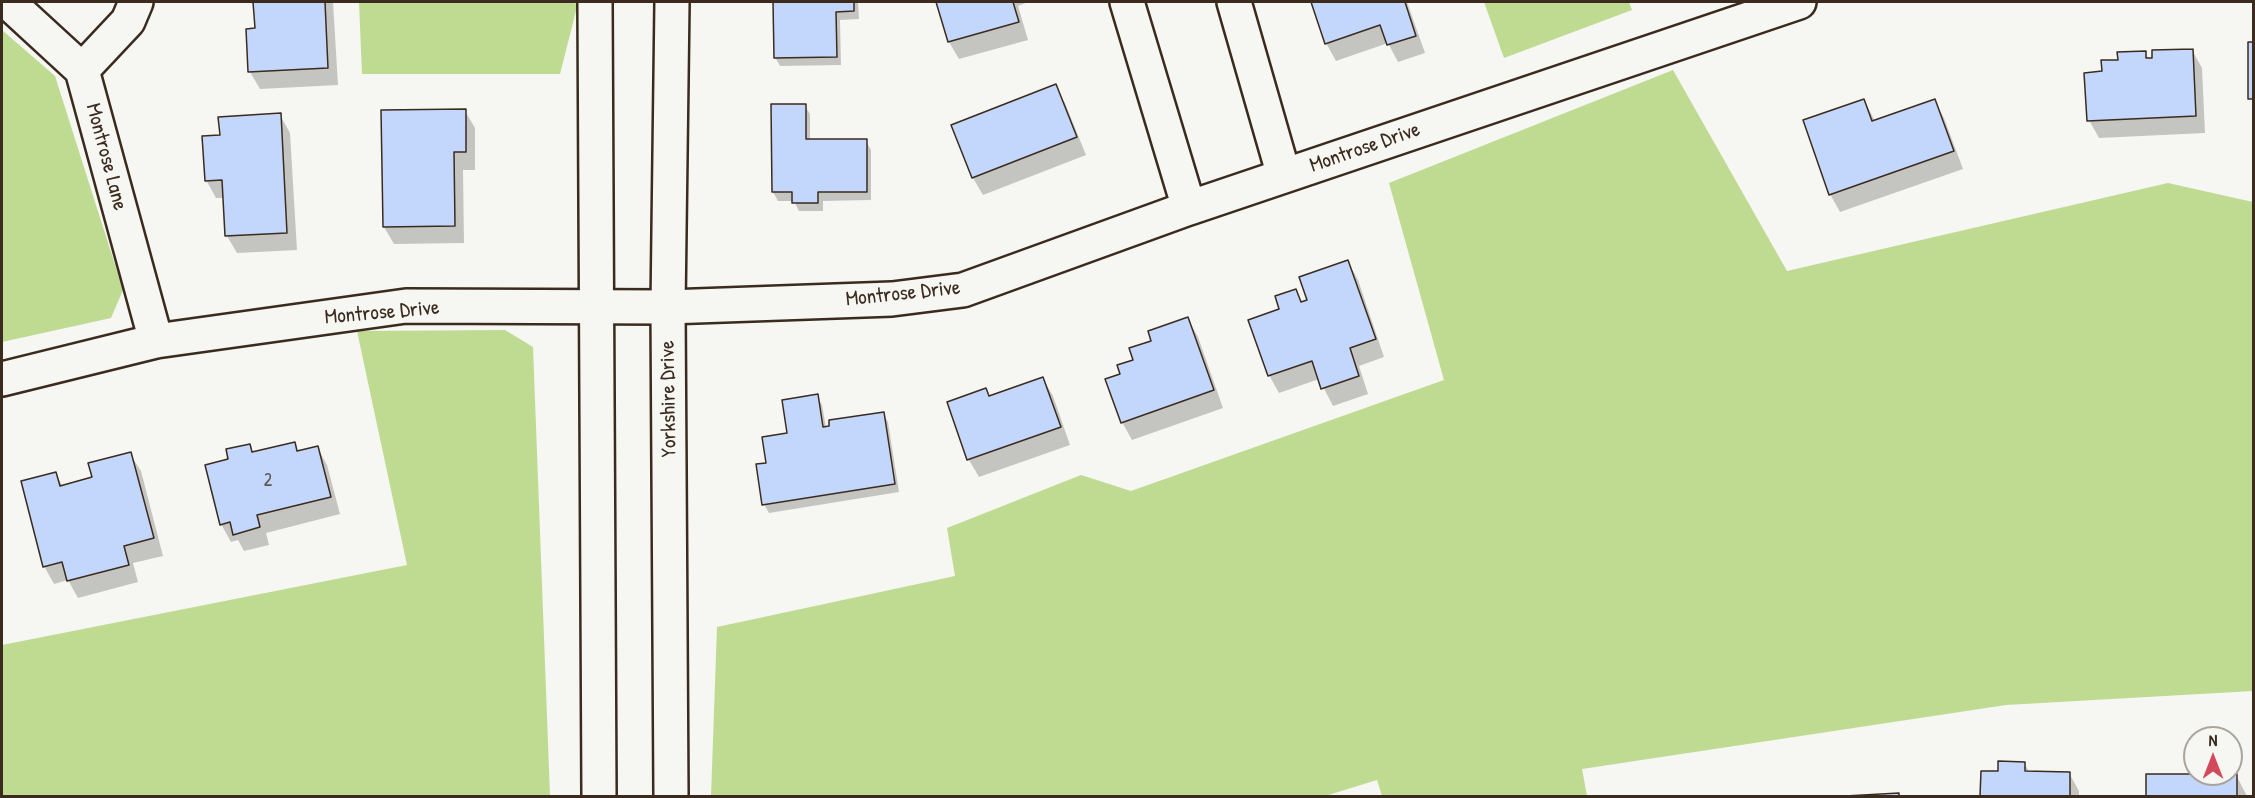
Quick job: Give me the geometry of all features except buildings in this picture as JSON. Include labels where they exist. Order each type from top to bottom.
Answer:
[{"type":"street","points":[[8,2],[82,70],[128,21],[136,2]]},
{"type":"street","points":[[595,2],[594,309],[599,796]]},
{"type":"street","name":"Yorkshire Drive","points":[[671,796],[668,307],[672,2]]},
{"type":"street","points":[[1127,2],[1190,208]]},
{"type":"street","points":[[1234,2],[1284,176]]},
{"type":"street","name":"Montrose Drive","points":[[2,379],[156,341],[406,306],[594,309],[668,307],[892,299],[963,290],[1190,208],[1799,2]]},
{"type":"street","name":"Montrose Lane","points":[[82,70],[156,341]]},
{"type":"green space","points":[[359,2],[575,2],[577,7],[560,74],[362,74]]},
{"type":"green space","points":[[1484,2],[1629,2],[1632,10],[1504,58]]},
{"type":"green space","points":[[2,30],[55,76],[123,290],[111,318],[2,342]]},
{"type":"green space","points":[[1673,70],[1787,271],[2168,183],[2253,202],[2253,691],[2006,705],[1582,769],[1587,796],[1382,796],[1377,780],[1325,796],[711,796],[717,627],[955,576],[947,528],[1081,475],[1131,491],[1444,380],[1389,183]]},
{"type":"green space","points":[[505,330],[533,347],[550,796],[2,796],[2,645],[407,565],[357,331]]}]
